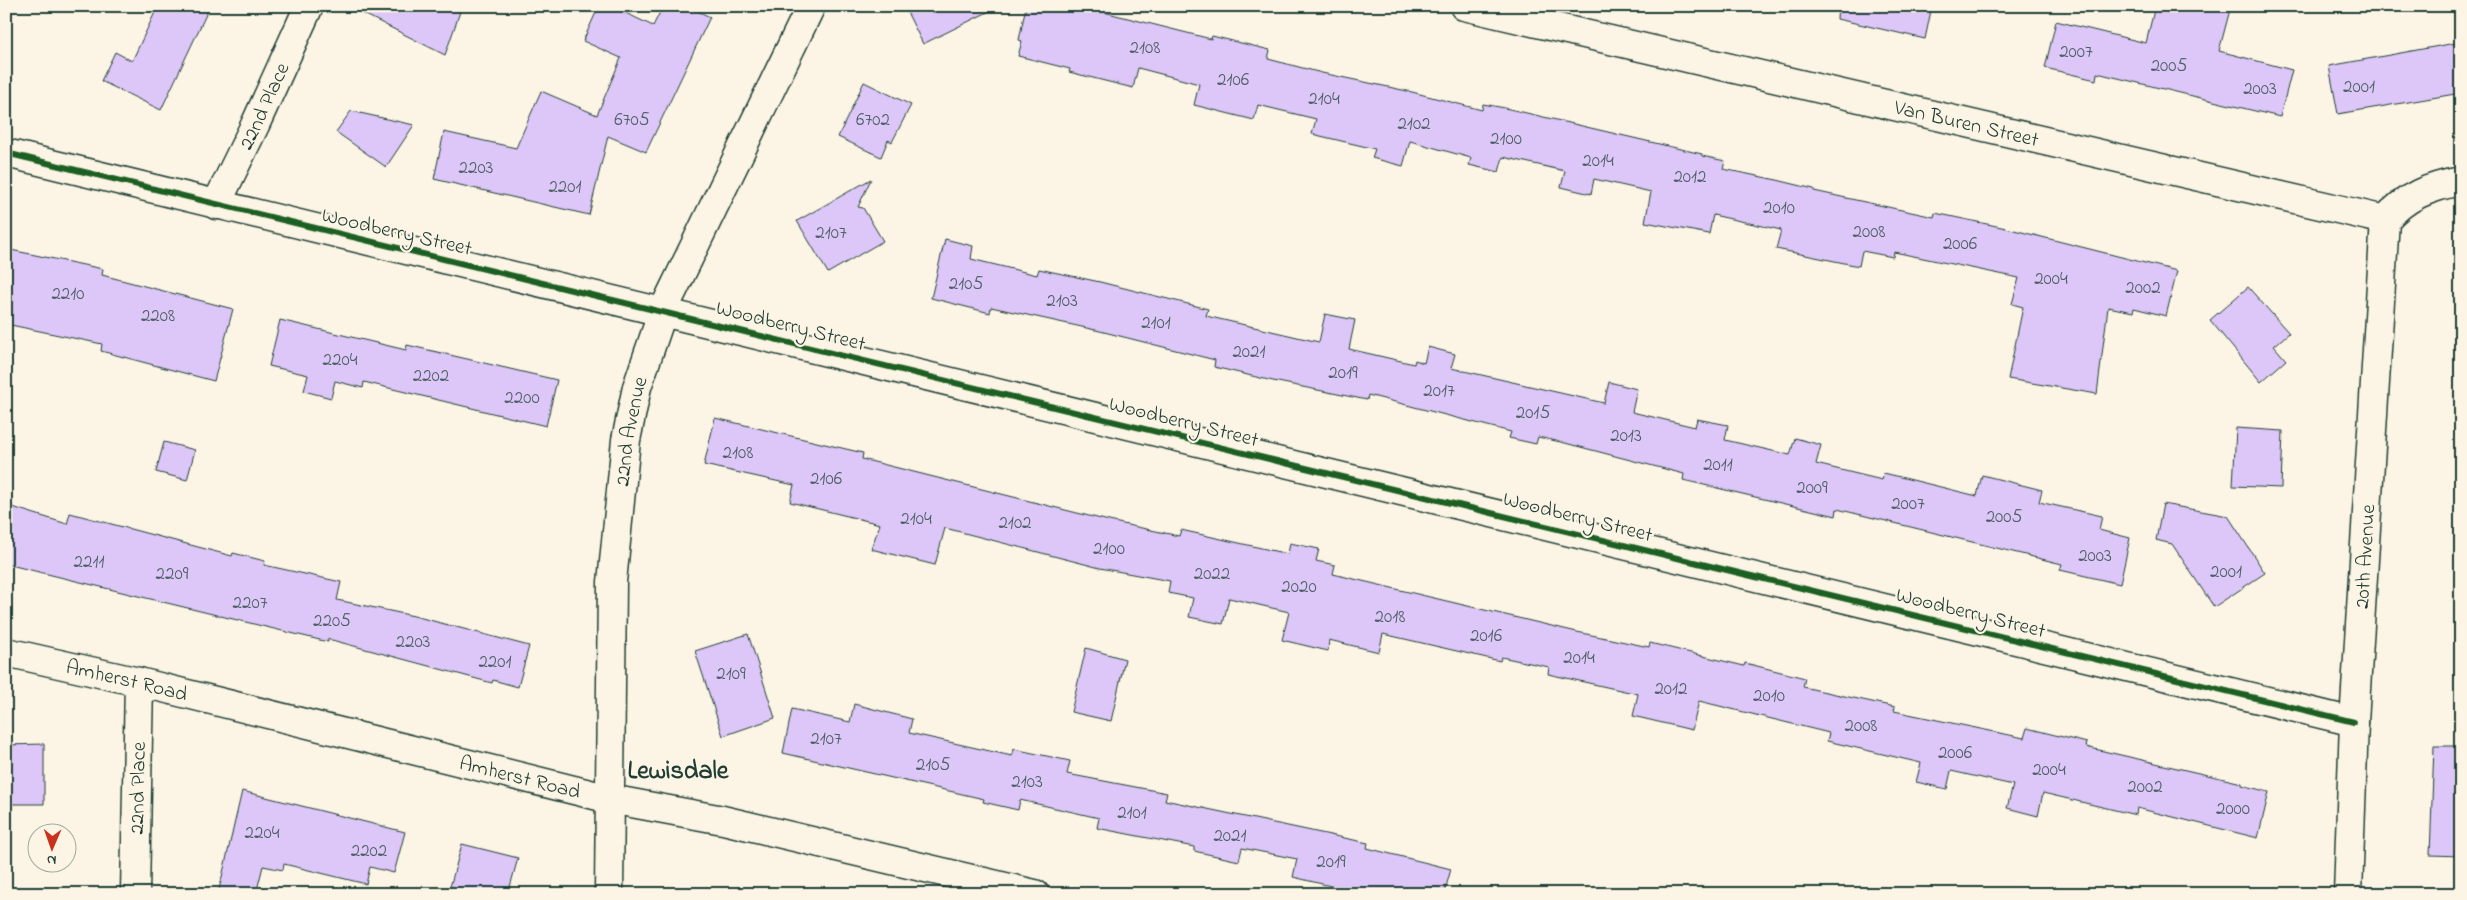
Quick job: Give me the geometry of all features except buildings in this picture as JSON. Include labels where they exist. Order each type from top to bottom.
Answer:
[{"type":"street","name":"22nd Place","points":[[216,205],[256,125],[309,6]]},
{"type":"street","name":"22nd Avenue","points":[[609,894],[612,582],[626,440],[637,387],[663,311],[811,6]]},
{"type":"street","name":"Van Buren Street","points":[[1464,6],[2384,220]]},
{"type":"street","name":"Woodberry Street","points":[[6,153],[2354,722]]},
{"type":"street","points":[[2384,220],[2397,206],[2416,194],[2461,181]]},
{"type":"street","name":"20th Avenue","points":[[2348,894],[2354,722],[2384,220]]},
{"type":"street","name":"Amherst Road","points":[[6,652],[139,682],[610,799],[723,820],[1036,894]]},
{"type":"street","name":"22nd Place","points":[[135,894],[139,682]]},
{"type":"cycle path","points":[[6,153],[2354,722]]},
{"type":"district","name":"Lewisdale","points":[[678,769]]}]
